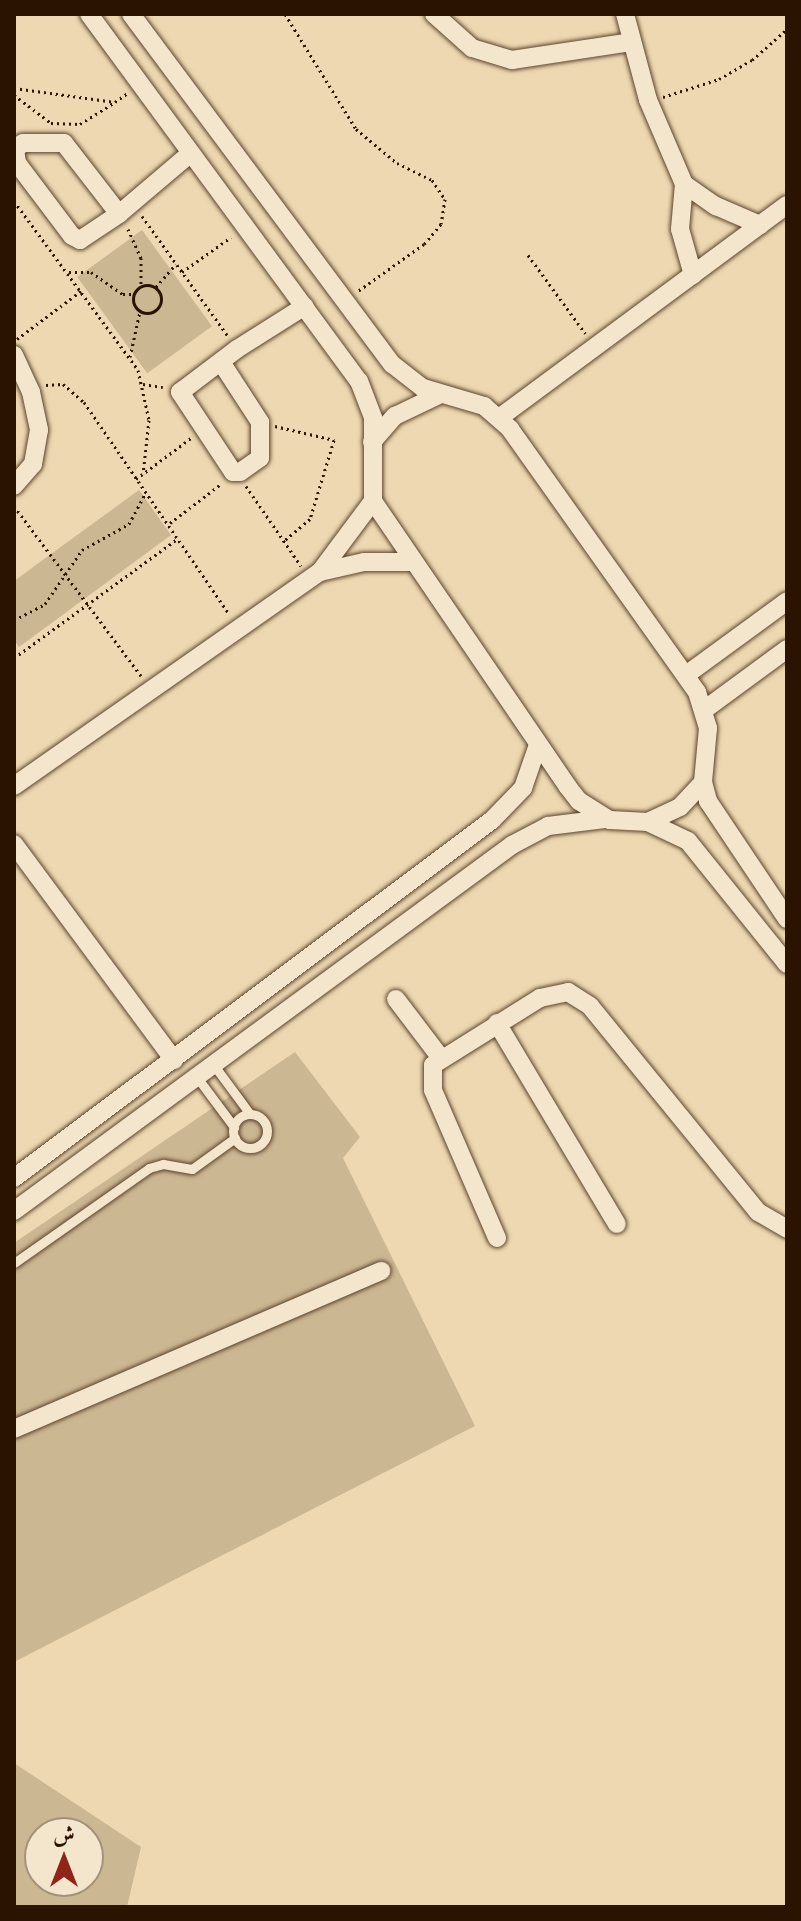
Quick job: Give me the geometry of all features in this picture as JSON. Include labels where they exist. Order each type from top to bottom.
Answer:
[{"type":"street","points":[[89,14],[305,306],[363,390],[373,418],[373,501],[579,801],[610,820]]},
{"type":"street","points":[[131,14],[406,378],[441,394],[471,399],[499,418],[686,675],[704,710],[709,746],[703,782],[680,807],[648,822]]},
{"type":"street","points":[[434,14],[472,48],[512,60],[631,42]]},
{"type":"street","points":[[625,14],[648,100],[684,184],[680,229],[693,275]]},
{"type":"street","points":[[126,208],[64,143],[23,143],[15,149],[17,163],[76,239],[85,239],[126,208],[191,153]]},
{"type":"street","points":[[684,184],[716,206],[760,225]]},
{"type":"street","points":[[499,418],[787,205]]},
{"type":"street","points":[[221,362],[260,422],[260,458],[237,473],[203,430],[180,392],[237,349],[305,306]]},
{"type":"street","points":[[14,355],[31,392],[38,450],[14,486]]},
{"type":"street","points":[[372,442],[395,416],[441,394]]},
{"type":"street","points":[[14,786],[315,575],[373,501]]},
{"type":"street","points":[[315,575],[364,562],[413,562]]},
{"type":"street","points":[[686,675],[787,601]]},
{"type":"street","points":[[704,710],[787,649]]},
{"type":"street","points":[[14,1178],[480,829],[523,788],[538,745]]},
{"type":"street","points":[[703,782],[727,836],[787,919]]},
{"type":"street","points":[[14,1211],[500,854],[548,826],[610,820],[648,822],[670,829],[703,854],[787,964]]},
{"type":"street","points":[[480,829],[500,854]]},
{"type":"street","points":[[703,854],[704,838],[711,833],[727,836]]},
{"type":"street","points":[[14,844],[174,1060]]},
{"type":"street","points":[[497,1238],[433,1090],[431,1074],[440,1057],[554,993],[580,996],[758,1212],[787,1229]]},
{"type":"street","points":[[396,999],[440,1057]]},
{"type":"street","points":[[497,1023],[617,1224]]},
{"type":"street","points":[[14,1429],[381,1271]]},
{"type":"lane","points":[[213,1064],[250,1114],[265,1122],[266,1138],[253,1148],[235,1138]]},
{"type":"lane","points":[[196,1076],[234,1127],[235,1138]]},
{"type":"lane","points":[[234,1127],[250,1114]]},
{"type":"lane","points":[[14,1263],[149,1168],[163,1164],[192,1169],[235,1138]]},
{"type":"path","points":[[285,14],[356,129],[397,163],[432,180],[445,199],[441,224],[424,244],[345,300]]},
{"type":"path","points":[[648,100],[719,79],[752,60],[787,29]]},
{"type":"path","points":[[14,95],[51,123],[80,124],[140,84]]},
{"type":"path","points":[[14,88],[115,102]]},
{"type":"path","points":[[14,201],[130,357],[143,384],[149,420],[143,474]]},
{"type":"path","points":[[126,208],[176,264],[237,349]]},
{"type":"path","points":[[126,208],[138,246],[141,286]]},
{"type":"path","points":[[182,272],[245,227]]},
{"type":"path","points":[[528,255],[595,347]]},
{"type":"path","points":[[140,311],[150,313],[159,307],[156,287],[176,264]]},
{"type":"path","points":[[67,272],[91,272],[123,294],[133,294],[141,286],[156,287]]},
{"type":"path","points":[[14,341],[81,291]]},
{"type":"path","points":[[130,357],[140,311],[133,294]]},
{"type":"path","points":[[31,392],[55,381],[71,389],[239,628]]},
{"type":"path","points":[[260,422],[334,440],[310,519],[284,541]]},
{"type":"path","points":[[136,479],[203,430]]},
{"type":"path","points":[[168,524],[237,473],[284,541],[315,575]]},
{"type":"path","points":[[14,620],[45,604],[82,550],[129,524],[146,492]]},
{"type":"path","points":[[14,506],[151,690]]},
{"type":"path","points":[[14,658],[177,539]]},
{"type":"shaded area","points":[[142,230],[212,326],[147,373],[77,277]]},
{"type":"shaded area","points":[[139,490],[171,535],[19,647],[14,640],[14,581]]},
{"type":"shaded area","points":[[295,1052],[360,1137],[343,1158],[475,1426],[14,1662],[14,1243]]},
{"type":"shaded area","points":[[14,1763],[96,1817],[24,1817],[24,1897],[104,1897],[104,1823],[141,1847],[127,1907],[14,1907]]}]
